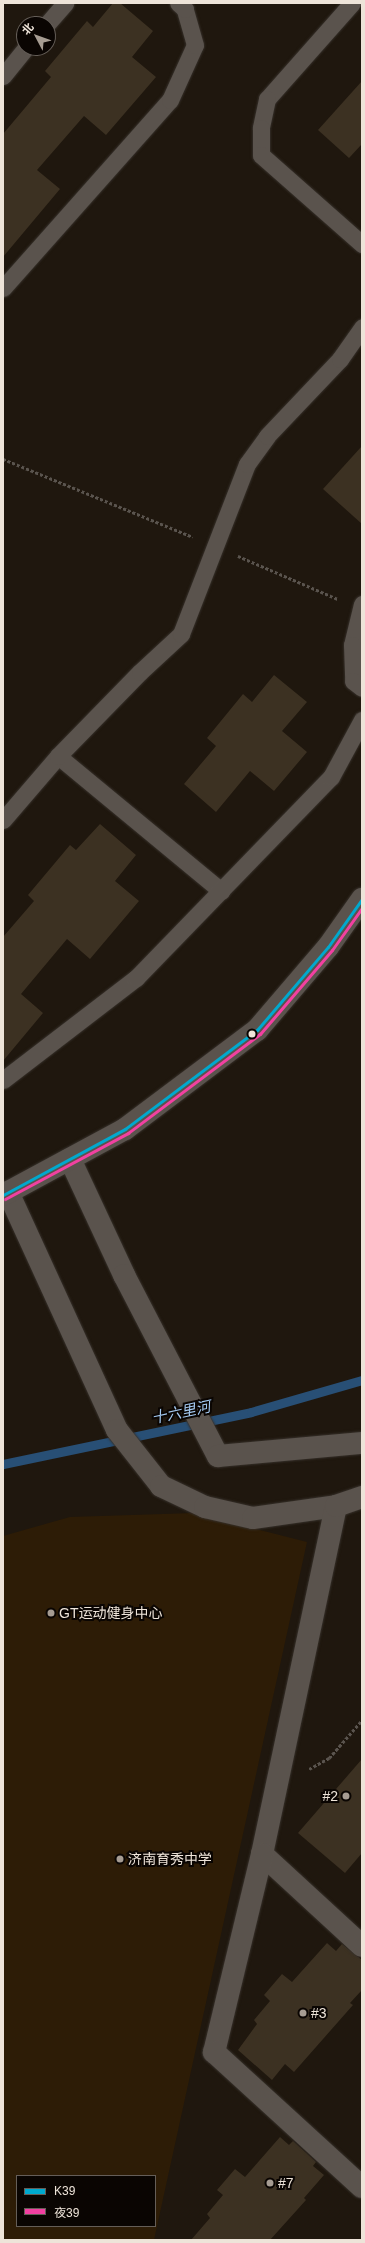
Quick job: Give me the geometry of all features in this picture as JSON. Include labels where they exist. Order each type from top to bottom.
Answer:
[{"type":"street","points":[[362,899],[328,947],[258,1030],[125,1129],[6,1193],[117,1430],[161,1486],[205,1507],[253,1518],[336,1506],[362,1497]]},
{"type":"street","points":[[70,1159],[124,1275],[218,1456],[362,1443]]},
{"type":"street","points":[[336,1506],[262,1854],[214,2052],[362,2187]]},
{"type":"street","points":[[262,1854],[362,1946]]},
{"type":"lane","points":[[54,16],[65,3]]},
{"type":"lane","points":[[3,288],[170,100],[195,45],[185,9],[178,3]]},
{"type":"lane","points":[[352,3],[267,99],[261,128],[262,155],[362,244]]},
{"type":"lane","points":[[3,76],[19,56]]},
{"type":"lane","points":[[3,820],[58,756],[140,672],[181,634],[247,464],[267,436],[340,359],[362,327]]},
{"type":"lane","points":[[361,606],[352,645],[352,666],[353,681],[362,688]]},
{"type":"lane","points":[[3,1080],[136,978],[331,777],[362,720]]},
{"type":"lane","points":[[58,756],[221,891]]},
{"type":"path","points":[[3,459],[361,606]]},
{"type":"path","points":[[276,1786],[329,1758],[362,1720]]},
{"type":"shaded area","name":"济南育秀中学","points":[[194,1513],[307,1542],[154,2240],[3,2240],[3,1536],[70,1517]]},
{"type":"building","points":[[113,3],[120,3],[153,31],[132,57],[156,77],[106,135],[84,116],[37,170],[60,189],[3,257],[3,134],[51,77],[45,71],[87,21],[93,27]]},
{"type":"building","points":[[362,81],[362,144],[349,158],[318,130]]},
{"type":"building","points":[[362,446],[362,524],[323,489]]},
{"type":"building","points":[[274,675],[307,702],[282,731],[307,752],[274,791],[250,771],[216,812],[184,784],[216,746],[207,738],[243,694],[252,702]]},
{"type":"building","points":[[100,824],[136,855],[115,881],[139,901],[90,959],[67,939],[21,994],[43,1013],[3,1061],[3,937],[34,901],[28,895],[70,845],[76,850]]},
{"type":"building","name":"#2","points":[[362,1759],[362,1853],[345,1873],[298,1833]]},
{"type":"building","name":"#3","points":[[327,1943],[336,1951],[342,1944],[362,1960],[362,1990],[350,2003],[353,2005],[294,2072],[285,2064],[272,2080],[238,2050],[257,2024],[254,2020],[270,2001],[264,1995],[282,1974],[292,1982]]},
{"type":"building","name":"#7","points":[[280,2137],[289,2145],[293,2141],[316,2162],[313,2166],[324,2175],[304,2198],[306,2200],[270,2240],[191,2240],[210,2218],[207,2214],[223,2195],[217,2190],[235,2169],[245,2177]]},
{"type":"waterway","name":"十六里河","points":[[3,1464],[251,1412],[362,1380]]},
{"type":"transit line","name":"K39","points":[[3,1195],[125,1129],[257,1030],[328,947],[362,899]]},
{"type":"transit line","name":"夜39","points":[[5,1199],[128,1133],[260,1034],[332,950],[362,908]]},
{"type":"place","name":"GT运动健身中心","points":[[51,1613]]},
{"type":"place","name":"#2","points":[[346,1796]]},
{"type":"place","name":"济南育秀中学","points":[[120,1859]]},
{"type":"place","name":"#3","points":[[303,2013]]},
{"type":"place","name":"#7","points":[[270,2183]]}]
